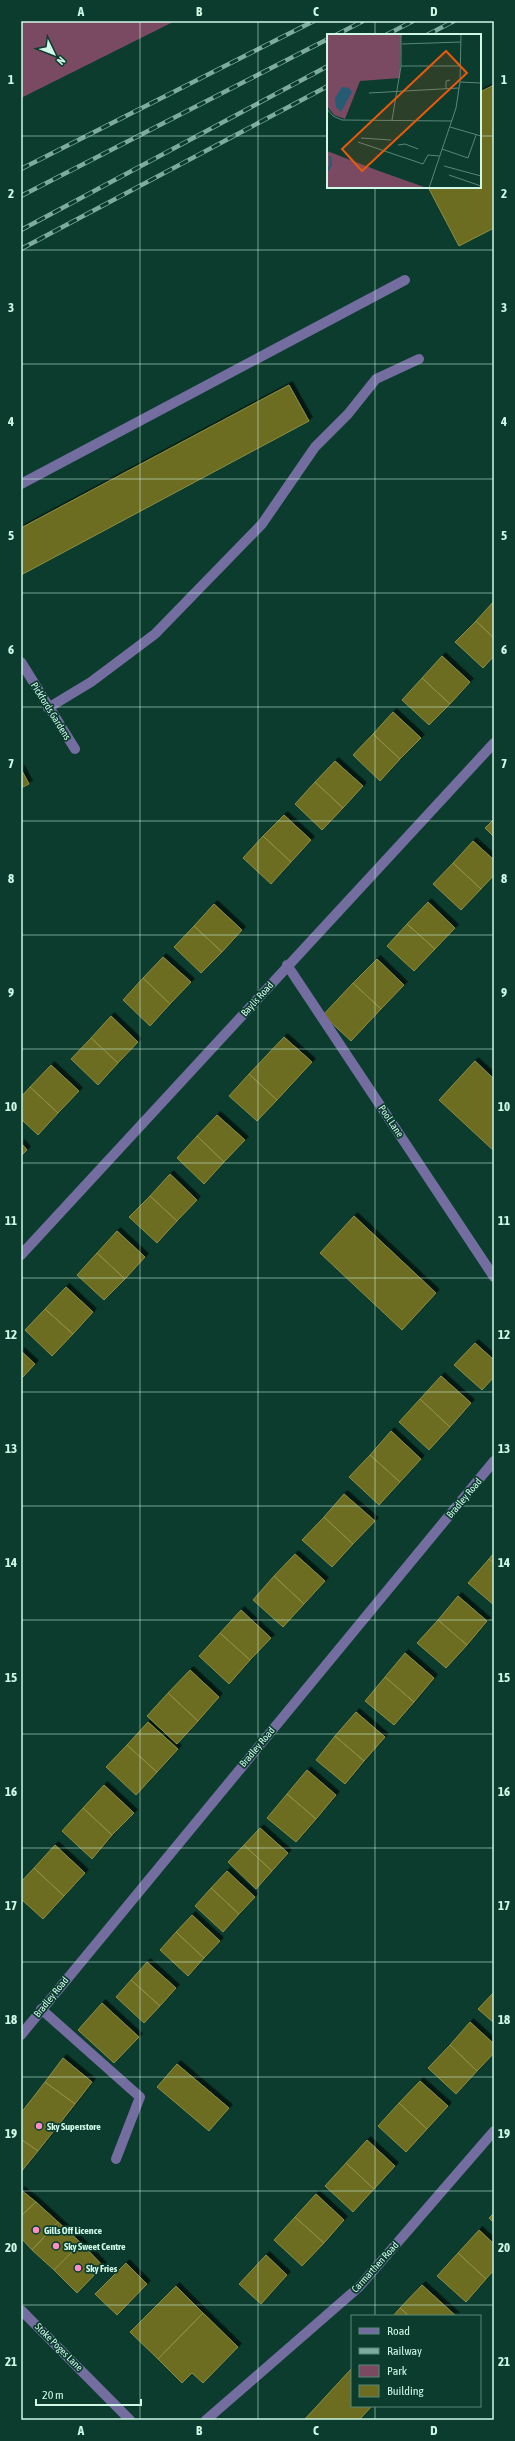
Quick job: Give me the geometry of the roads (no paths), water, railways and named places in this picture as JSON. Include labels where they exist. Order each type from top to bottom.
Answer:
[{"type":"street","points":[[21,484],[405,280]]},
{"type":"street","points":[[48,708],[91,682],[155,634],[262,524],[315,447],[348,414],[376,379],[419,359]]},
{"type":"street","name":"Pickfords Gardens","points":[[21,662],[24,675],[48,708],[74,749]]},
{"type":"street","name":"Baylis Road","points":[[21,1255],[287,965],[494,743]]},
{"type":"street","name":"Pool Lane","points":[[287,965],[494,1277]]},
{"type":"street","name":"Bradley Road","points":[[21,2035],[494,1461]]},
{"type":"street","points":[[41,2009],[140,2097],[116,2159]]},
{"type":"street","name":"Carmarthen Road","points":[[206,2420],[359,2287],[494,2131]]},
{"type":"street","name":"Stoke Poges Lane","points":[[21,2310],[130,2420]]},
{"type":"railway","points":[[21,169],[314,21]]},
{"type":"railway","points":[[338,34],[363,21]]},
{"type":"railway","points":[[388,34],[413,21]]},
{"type":"railway","points":[[429,34],[454,21]]},
{"type":"railway","points":[[21,196],[327,40]]},
{"type":"railway","points":[[21,230],[327,67]]},
{"type":"railway","points":[[21,249],[327,87]]},
{"type":"place","name":"Sky Superstore","points":[[39,2126]]},
{"type":"place","name":"Gills Off Licence","points":[[36,2230]]},
{"type":"place","name":"Sky Sweet Centre","points":[[56,2246]]},
{"type":"place","name":"Sky Fries","points":[[78,2268]]}]
